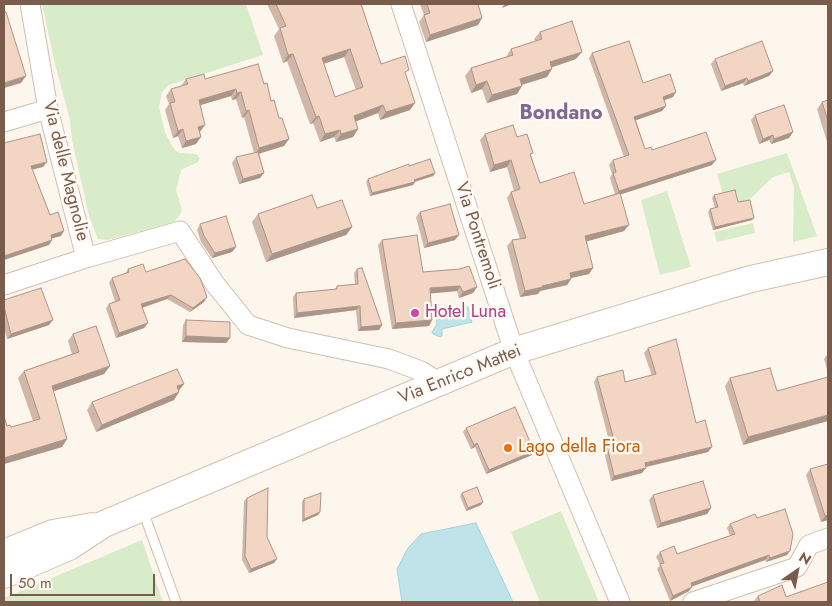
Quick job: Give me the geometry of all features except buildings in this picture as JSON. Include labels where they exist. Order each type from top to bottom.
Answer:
[{"type":"main road","name":"Via Enrico Mattei","points":[[4,574],[69,547],[104,524],[514,351],[751,279],[828,262]]},
{"type":"main road","name":"Via Enrico Mattei","points":[[4,553],[53,533],[104,524]]},
{"type":"street","name":"Via delle Magnolie","points":[[30,4],[48,109],[86,258],[180,231],[215,284],[248,325],[288,338],[389,359],[421,371],[429,376],[434,384]]},
{"type":"street","name":"Via Pontremoli","points":[[401,4],[514,351],[620,602]]},
{"type":"street","points":[[4,122],[48,109]]},
{"type":"street","points":[[4,285],[86,258]]},
{"type":"street","points":[[693,602],[797,567],[809,546],[828,538]]},
{"type":"lane","points":[[142,508],[176,602]]},
{"type":"green space","points":[[42,4],[246,4],[263,55],[169,85],[162,92],[159,107],[165,132],[172,146],[180,153],[196,154],[200,158],[197,163],[182,169],[176,190],[182,210],[174,222],[108,240],[98,239],[89,216],[72,140],[70,120]]},
{"type":"green space","points":[[787,153],[817,236],[793,242],[794,187],[789,172],[773,177],[748,201],[737,204],[723,195],[717,174]]},
{"type":"green space","points":[[667,191],[691,267],[660,275],[641,200]]},
{"type":"green space","points":[[753,223],[755,233],[717,242],[714,232]]},
{"type":"green space","points":[[561,511],[599,602],[540,602],[511,532]]},
{"type":"green space","points":[[142,540],[163,602],[4,602],[4,598]]},
{"type":"water","points":[[468,307],[472,322],[442,329],[442,336],[440,337],[433,334],[432,332],[437,324],[436,315]]},
{"type":"water","points":[[476,523],[513,602],[402,602],[397,569],[408,548],[421,534]]},
{"type":"place","name":"Hotel Luna","points":[[415,313]]},
{"type":"place","name":"Lago della Fiora","points":[[508,448]]},
{"type":"district","name":"Bondano","points":[[561,114]]}]
